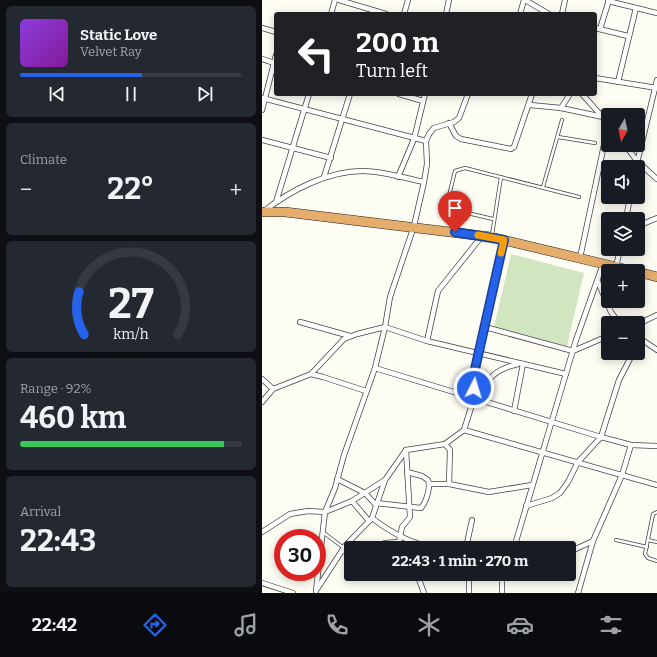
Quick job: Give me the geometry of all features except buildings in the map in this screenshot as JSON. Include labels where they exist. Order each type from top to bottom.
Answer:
[{"type":"highway","points":[[262,212],[285,212],[414,226],[487,236],[603,264]]},
{"type":"highway","points":[[645,274],[657,277]]},
{"type":"street","points":[[332,12],[335,0]]},
{"type":"street","points":[[339,0],[379,12]]},
{"type":"street","points":[[405,12],[408,0]]},
{"type":"street","points":[[446,12],[449,0]]},
{"type":"street","points":[[521,12],[524,0],[545,12]]},
{"type":"street","points":[[563,12],[566,0]]},
{"type":"street","points":[[628,36],[598,29],[608,0],[657,13]]},
{"type":"street","points":[[618,82],[636,8]]},
{"type":"street","points":[[262,28],[274,31]]},
{"type":"street","points":[[262,58],[274,63],[262,110]]},
{"type":"street","points":[[597,78],[656,88]]},
{"type":"street","points":[[637,160],[657,80]]},
{"type":"street","points":[[276,202],[308,96]]},
{"type":"street","points":[[324,178],[349,96]]},
{"type":"street","points":[[406,96],[423,101]]},
{"type":"street","points":[[398,177],[414,139],[424,96]]},
{"type":"street","points":[[322,529],[325,512],[375,368],[385,328],[390,297],[414,226],[427,164],[426,142],[428,134],[434,128],[454,122],[459,118],[467,96]]},
{"type":"street","points":[[448,123],[456,136],[462,139],[511,149],[514,147],[530,105],[532,96]]},
{"type":"street","points":[[561,108],[569,96]]},
{"type":"street","points":[[584,96],[601,115]]},
{"type":"street","points":[[264,98],[426,142]]},
{"type":"street","points":[[530,105],[561,108],[601,117]]},
{"type":"street","points":[[262,140],[331,158]]},
{"type":"street","points":[[580,258],[602,152]]},
{"type":"street","points":[[645,168],[656,177]]},
{"type":"street","points":[[262,212],[276,202],[324,178],[342,173],[364,171],[424,182]]},
{"type":"street","points":[[645,223],[657,218]]},
{"type":"street","points":[[428,341],[438,291],[487,236]]},
{"type":"street","points":[[474,398],[473,378],[504,240]]},
{"type":"street","points":[[516,541],[573,351],[601,271]]},
{"type":"street","points":[[598,282],[614,316]]},
{"type":"street","points":[[645,321],[657,315]]},
{"type":"street","points":[[300,322],[350,336]]},
{"type":"street","points":[[485,327],[573,351],[601,339]]},
{"type":"street","points":[[262,402],[273,389],[311,374],[329,357],[339,344],[350,336],[385,328],[479,354],[566,374]]},
{"type":"street","points":[[645,343],[657,350]]},
{"type":"street","points":[[526,506],[552,498],[560,493],[568,482],[578,462],[601,437],[618,380],[629,360]]},
{"type":"street","points":[[315,592],[343,549],[371,520],[385,480],[406,450],[444,444],[464,430],[474,398],[489,378],[506,367],[522,364]]},
{"type":"street","points":[[514,410],[522,364]]},
{"type":"street","points":[[375,368],[514,410],[551,423],[601,437],[631,445],[657,446]]},
{"type":"street","points":[[311,374],[366,391]]},
{"type":"street","points":[[262,379],[273,389]]},
{"type":"street","points":[[464,430],[657,485]]},
{"type":"street","points":[[444,444],[449,448],[450,452],[449,484]]},
{"type":"street","points":[[578,593],[593,541],[622,475],[631,445]]},
{"type":"street","points":[[399,541],[402,527],[410,517],[406,450]]},
{"type":"street","points":[[337,479],[364,493],[376,504],[421,508],[425,504],[429,484],[426,477],[407,472]]},
{"type":"street","points":[[262,532],[290,514],[308,511],[325,512],[352,501],[385,480]]},
{"type":"street","points":[[429,484],[449,484],[489,492],[532,485]]},
{"type":"street","points":[[352,501],[371,520],[414,541]]},
{"type":"street","points":[[468,541],[472,520]]},
{"type":"street","points":[[576,549],[593,541]]},
{"type":"street","points":[[315,592],[316,581]]},
{"type":"street","points":[[420,581],[424,593]]},
{"type":"street","points":[[469,581],[469,593]]},
{"type":"street","points":[[502,581],[502,593]]},
{"type":"street","points":[[262,583],[293,593]]},
{"type":"lane","points":[[543,187],[562,120]]},
{"type":"lane","points":[[558,137],[594,143]]},
{"type":"lane","points":[[493,220],[449,210],[446,205],[455,171],[459,168],[501,176],[579,197]]},
{"type":"lane","points":[[487,236],[493,220],[501,176]]},
{"type":"lane","points":[[657,512],[653,514],[646,557],[657,560]]},
{"type":"lane","points":[[326,535],[343,549]]},
{"type":"lane","points":[[616,540],[647,547]]},
{"type":"lane","points":[[648,540],[657,542]]},
{"type":"green space","points":[[511,254],[584,273],[567,346],[494,327]]},
{"type":"slow traffic","points":[[478,235],[504,240],[501,253]]},
{"type":"route","points":[[455,232],[504,240],[473,378],[474,388]]}]
